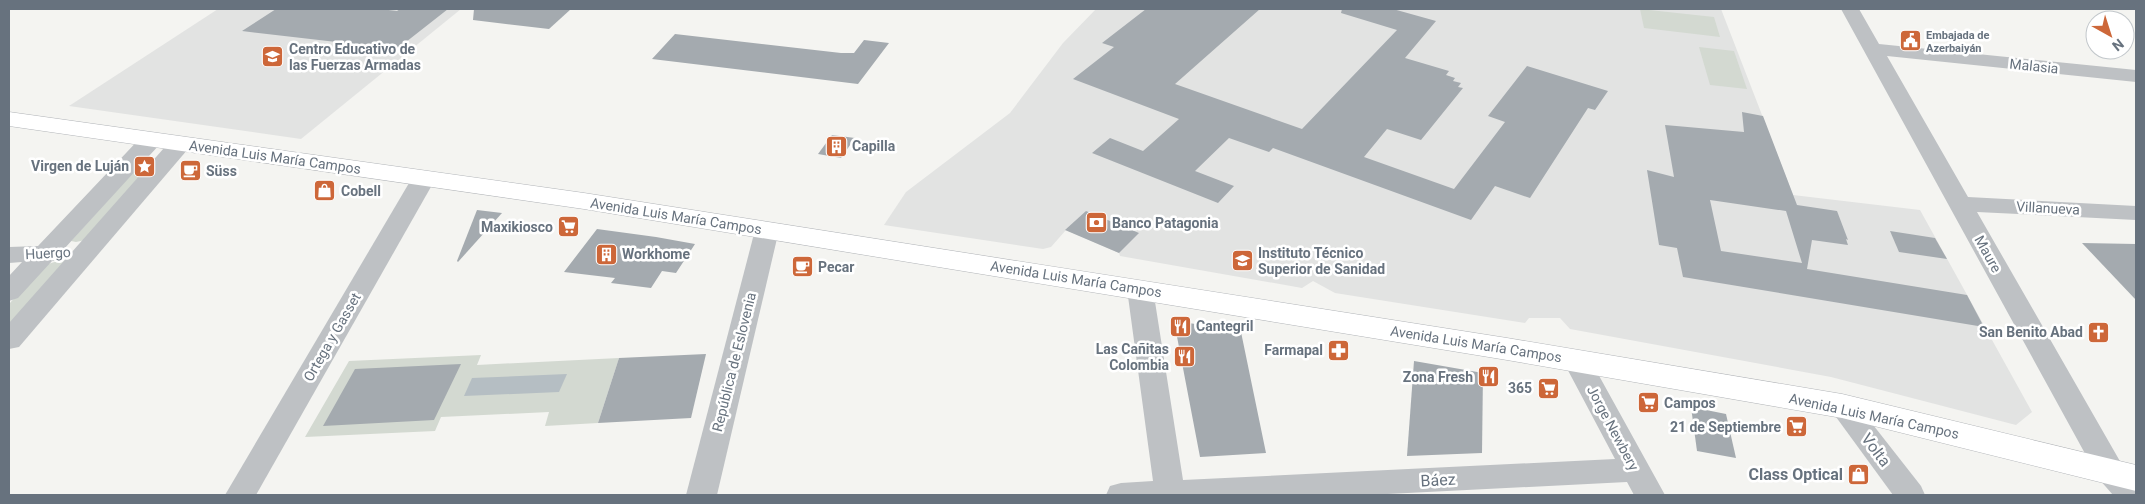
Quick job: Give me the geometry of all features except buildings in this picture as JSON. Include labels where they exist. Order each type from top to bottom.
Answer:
[{"type":"main road","name":"Avenida Luis María Campos","points":[[9,119],[424,178],[767,230],[1577,361],[1842,406],[2123,475]]},
{"type":"street","name":"Maure","points":[[1850,9],[1959,204],[2123,475],[2132,495]]},
{"type":"street","name":"Malasia","points":[[1873,49],[2136,76]]},
{"type":"street","points":[[9,292],[152,139]]},
{"type":"street","points":[[9,340],[180,144]]},
{"type":"street","name":"Ortega y Gasset","points":[[240,495],[424,178]]},
{"type":"street","name":"Villanueva","points":[[1959,204],[2136,213]]},
{"type":"street","name":"República de Eslovenia","points":[[701,495],[767,230]]},
{"type":"street","name":"Huergo","points":[[9,255],[88,251]]},
{"type":"street","points":[[1140,289],[1170,494]]},
{"type":"street","name":"Jorge Newbery","points":[[1577,361],[1642,483]]},
{"type":"street","name":"Volta","points":[[1842,406],[1910,495]]},
{"type":"street","name":"Báez","points":[[1121,495],[1642,483]]},
{"type":"shaded area","name":"Centro Educativo de las Fuerzas Armadas","points":[[218,9],[461,9],[301,139],[69,106]]},
{"type":"shaded area","points":[[1096,9],[1721,9],[1793,195],[1920,210],[2032,412],[2016,425],[1831,377],[1570,329],[1560,318],[1529,318],[1525,323],[1335,293],[1313,281],[1302,288],[1120,256],[1119,253],[1066,230],[1051,247],[1043,249],[884,225],[906,192],[1010,113],[1063,43]]},
{"type":"shaded area","points":[[1640,9],[1714,17],[1720,37],[1644,28]]},
{"type":"shaded area","points":[[1699,47],[1734,51],[1747,89],[1710,85]]},
{"type":"shaded area","points":[[144,160],[157,160],[85,240],[71,241]]},
{"type":"shaded area","points":[[61,260],[67,261],[69,264],[9,330],[9,304],[45,265]]},
{"type":"shaded area","points":[[481,355],[477,365],[619,358],[598,423],[545,426],[549,412],[441,417],[435,431],[305,437],[349,361]]},
{"type":"shaded area","points":[[567,374],[559,392],[464,396],[472,378]]},
{"type":"place","name":"Embajada de Azerbaiyán","points":[[1910,41]]},
{"type":"place","name":"Centro Educativo de las Fuerzas Armadas","points":[[273,57]]},
{"type":"place","name":"Capilla","points":[[836,146]]},
{"type":"place","name":"Virgen de Luján","points":[[145,166]]},
{"type":"place","name":"Süss","points":[[190,171]]},
{"type":"place","name":"Cobell","points":[[325,191]]},
{"type":"place","name":"Banco Patagonia","points":[[1096,223]]},
{"type":"place","name":"Maxikiosco","points":[[569,227]]},
{"type":"place","name":"Workhome","points":[[606,254]]},
{"type":"place","name":"Instituto Técnico Superior de Sanidad","points":[[1242,261]]},
{"type":"place","name":"Pecar","points":[[802,267]]},
{"type":"place","name":"Cantegril","points":[[1180,326]]},
{"type":"place","name":"San Benito Abad","points":[[2099,332]]},
{"type":"place","name":"Farmapal","points":[[1339,350]]},
{"type":"place","name":"Las Cañitas Colombia","points":[[1185,357]]},
{"type":"place","name":"Zona Fresh","points":[[1489,377]]},
{"type":"place","name":"365","points":[[1548,388]]},
{"type":"place","name":"Campos","points":[[1648,403]]},
{"type":"place","name":"21 de Septiembre","points":[[1797,427]]},
{"type":"place","name":"Class Optical","points":[[1859,474]]}]
